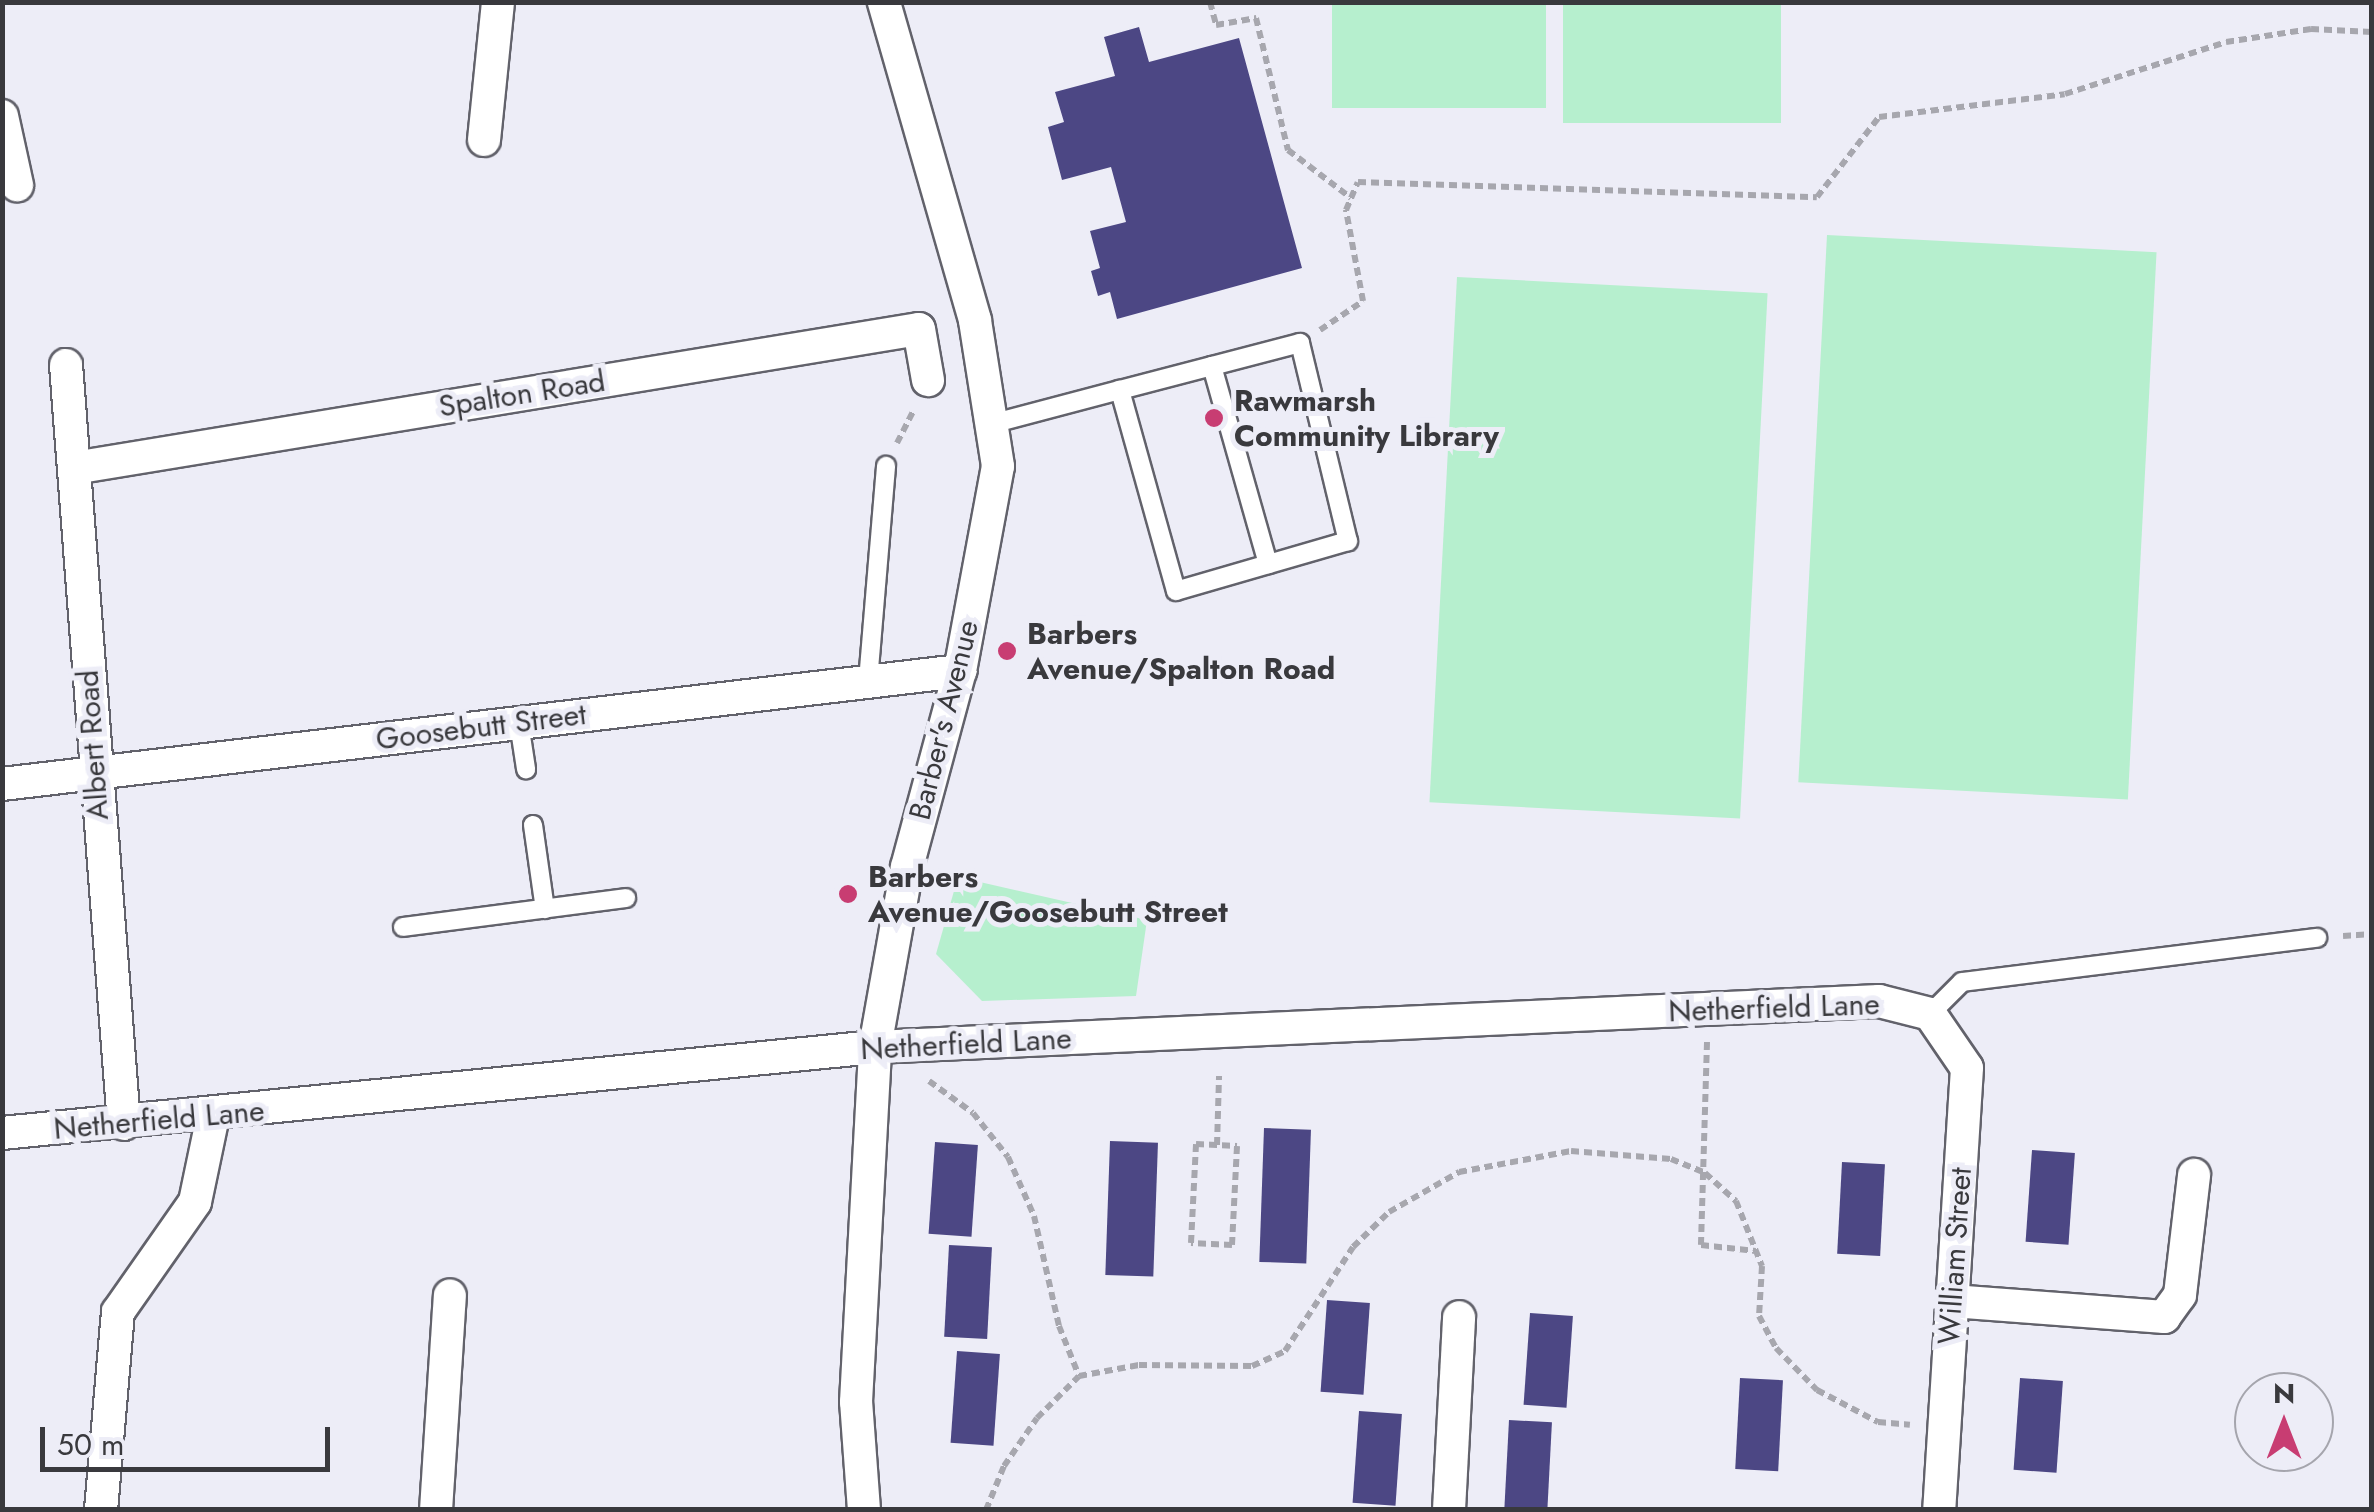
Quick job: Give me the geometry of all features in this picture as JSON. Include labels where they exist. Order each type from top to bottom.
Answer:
[{"type":"street","points":[[484,140],[498,2]]},
{"type":"street","name":"Barber's Avenue","points":[[864,1510],[856,1402],[875,1047],[907,867],[960,671],[998,466],[975,320],[884,2]]},
{"type":"street","points":[[4,134],[17,186]]},
{"type":"street","name":"Spalton Road","points":[[74,468],[919,329],[928,380]]},
{"type":"street","name":"Albert Road","points":[[66,366],[94,774],[124,1124]]},
{"type":"street","name":"Goosebutt Street","points":[[2,784],[960,671]]},
{"type":"street","name":"Netherfield Lane","points":[[2,1133],[213,1116],[875,1047],[1879,1001],[1930,1014]]},
{"type":"street","name":"William Street","points":[[1930,1014],[1968,1068],[1940,1510]]},
{"type":"street","points":[[101,1510],[118,1312],[195,1202],[213,1116]]},
{"type":"street","points":[[1952,1301],[2164,1317],[2180,1295],[2194,1175]]},
{"type":"street","points":[[436,1510],[450,1295]]},
{"type":"street","points":[[1449,1510],[1459,1317]]},
{"type":"lane","points":[[991,424],[1120,390],[1212,366],[1300,344],[1348,541],[1176,592],[1120,390]]},
{"type":"lane","points":[[1212,366],[1268,564]]},
{"type":"lane","points":[[868,682],[886,466]]},
{"type":"lane","points":[[520,723],[526,769]]},
{"type":"lane","points":[[533,825],[544,909]]},
{"type":"lane","points":[[404,927],[626,898]]},
{"type":"lane","points":[[1930,1014],[1962,982],[2317,938]]},
{"type":"path","points":[[1210,2],[1216,25],[1256,18],[1288,150],[1351,198]]},
{"type":"path","points":[[1300,344],[1364,301],[1346,210],[1358,182],[1817,197],[1880,118],[2065,94],[2226,42],[2311,29],[2372,32]]},
{"type":"path","points":[[886,466],[928,380]]},
{"type":"path","points":[[1708,1009],[1701,1246],[1756,1250]]},
{"type":"path","points":[[1217,1145],[1219,1076]]},
{"type":"path","points":[[930,1081],[973,1113],[1008,1158],[1034,1216],[1059,1326],[1080,1376]]},
{"type":"path","points":[[1196,1144],[1217,1145],[1237,1146],[1232,1246],[1191,1244],[1196,1144]]},
{"type":"green space","points":[[1332,3],[1546,3],[1546,108],[1332,108]]},
{"type":"green space","points":[[1563,3],[1781,3],[1781,123],[1563,123]]},
{"type":"green space","points":[[1827,235],[2157,252],[2128,800],[1798,782]]},
{"type":"green space","points":[[1457,277],[1768,293],[1740,819],[1429,802]]},
{"type":"green space","points":[[958,877],[1147,920],[1136,996],[982,1001],[936,954]]},
{"type":"building","points":[[1139,27],[1149,62],[1239,38],[1302,268],[1117,319],[1110,292],[1098,296],[1091,271],[1100,268],[1090,231],[1126,222],[1111,167],[1062,180],[1048,127],[1064,122],[1055,92],[1115,76],[1104,37]]},
{"type":"building","points":[[1264,1128],[1311,1130],[1306,1264],[1259,1262]]},
{"type":"building","points":[[1110,1141],[1158,1143],[1153,1277],[1105,1275]]},
{"type":"building","points":[[935,1142],[978,1145],[971,1237],[929,1234]]},
{"type":"building","points":[[2032,1150],[2075,1153],[2068,1245],[2026,1242]]},
{"type":"building","points":[[1842,1162],[1885,1164],[1880,1256],[1837,1254]]},
{"type":"building","points":[[949,1245],[992,1247],[987,1339],[944,1337]]},
{"type":"building","points":[[1327,1300],[1370,1303],[1363,1395],[1321,1392]]},
{"type":"building","points":[[1530,1313],[1573,1316],[1566,1408],[1524,1405]]},
{"type":"building","points":[[957,1351],[1000,1354],[993,1446],[951,1443]]},
{"type":"building","points":[[1740,1378],[1783,1380],[1778,1471],[1735,1469]]},
{"type":"building","points":[[2020,1378],[2063,1381],[2056,1473],[2014,1470]]},
{"type":"building","points":[[1359,1411],[1402,1414],[1395,1506],[1353,1503]]},
{"type":"building","points":[[1509,1420],[1552,1422],[1547,1510],[1504,1510]]},
{"type":"place","name":"Rawmarsh Community Library","points":[[1214,418]]},
{"type":"place","name":"Barbers Avenue/Spalton Road","points":[[1007,651]]},
{"type":"place","name":"Barbers Avenue/Goosebutt Street","points":[[848,894]]}]
